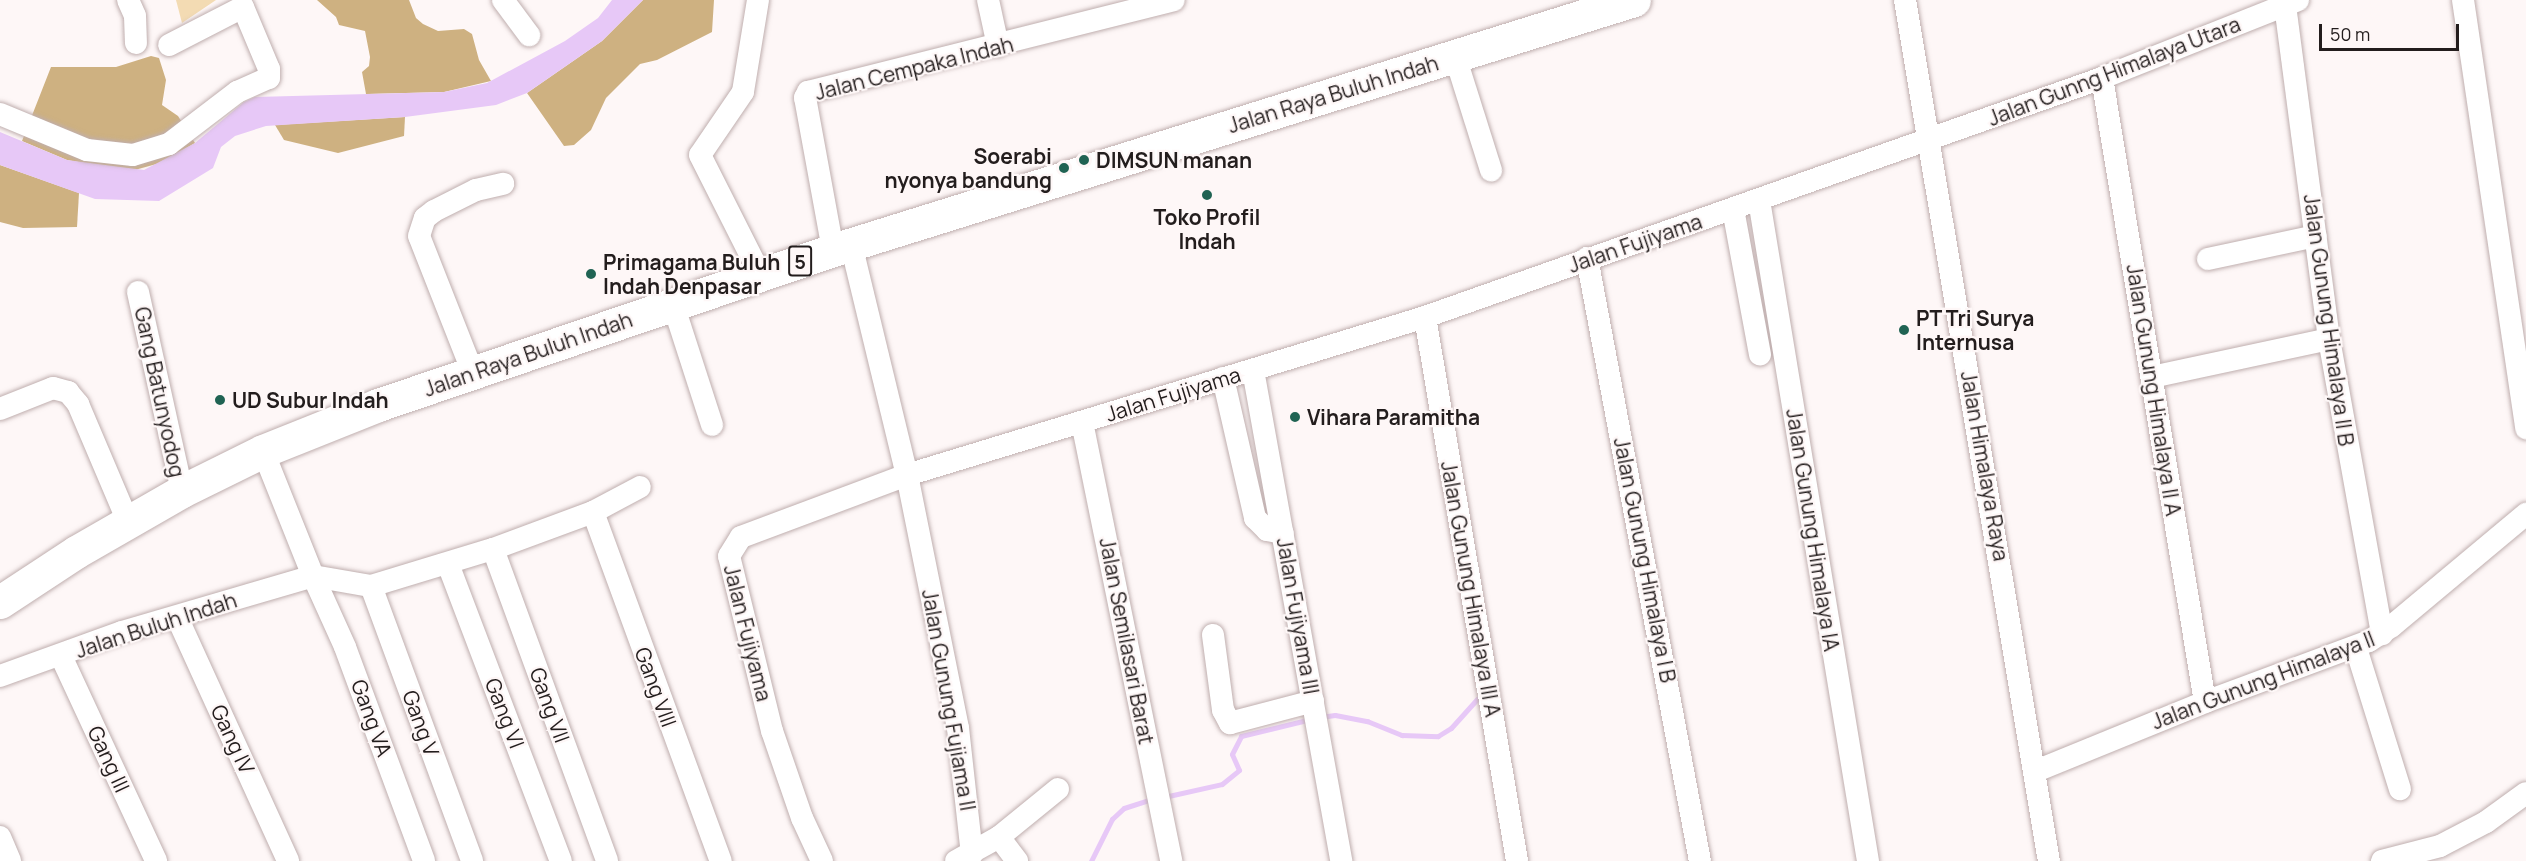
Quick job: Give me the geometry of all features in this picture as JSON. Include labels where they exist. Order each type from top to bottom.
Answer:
[{"type":"highway","name":"Jalan Raya Buluh Indah","points":[[0,602],[182,491],[263,451],[378,405],[842,247],[1624,2]]},
{"type":"street","points":[[128,0],[135,16],[136,43]]},
{"type":"street","points":[[503,0],[529,35]]},
{"type":"street","points":[[758,0],[743,92],[700,154],[760,274]]},
{"type":"street","points":[[987,0],[998,46]]},
{"type":"street","name":"Jalan Cempaka Indah","points":[[842,247],[805,98],[808,92],[1174,0]]},
{"type":"street","name":"Jalan Himalaya Raya","points":[[1905,0],[2037,771],[2049,861]]},
{"type":"street","points":[[2463,0],[2526,428]]},
{"type":"street","name":"Jalan Gunng Himalaya Utara","points":[[1930,140],[2102,78],[2291,3]]},
{"type":"street","name":"Jalan Gunung Himalaya II B","points":[[2291,3],[2329,339],[2382,634]]},
{"type":"street","points":[[0,114],[87,150],[133,155],[168,144],[237,92],[269,78],[269,69],[243,7],[169,45]]},
{"type":"street","points":[[1455,56],[1491,170]]},
{"type":"street","name":"Jalan Gunung Himalaya II A","points":[[2102,78],[2205,702]]},
{"type":"street","name":"Jalan Fujiyama","points":[[822,861],[802,818],[772,731],[729,556],[734,545],[753,531],[907,475],[1425,317],[1587,258],[1930,140]]},
{"type":"street","points":[[473,373],[418,236],[425,218],[434,212],[476,190],[503,184]]},
{"type":"street","name":"Jalan Gunung Himalaya IA","points":[[1759,200],[1868,861]]},
{"type":"street","points":[[1733,209],[1760,355]]},
{"type":"street","points":[[2208,259],[2316,236]]},
{"type":"street","name":"Jalan Gunung Fujiama II","points":[[842,247],[907,475],[958,729],[964,858],[999,837],[1058,789]]},
{"type":"street","name":"Jalan Gunung Himalaya I B","points":[[1587,258],[1700,861]]},
{"type":"street","name":"Gang Batunyodog","points":[[138,292],[182,491]]},
{"type":"street","points":[[673,304],[712,425]]},
{"type":"street","name":"Jalan Gunung Himalaya III A","points":[[1425,317],[1517,861]]},
{"type":"street","points":[[2152,377],[2329,339]]},
{"type":"street","name":"Jalan Fujiyama III","points":[[1253,370],[1341,861]]},
{"type":"street","points":[[1223,378],[1255,518],[1267,530],[1283,533]]},
{"type":"street","points":[[0,409],[52,387],[68,392],[78,404],[128,522]]},
{"type":"street","name":"Jalan Semilasari Barat","points":[[1082,422],[1171,861]]},
{"type":"street","points":[[263,451],[313,576]]},
{"type":"street","name":"Jalan Buluh Indah","points":[[0,676],[62,656],[122,632],[313,576],[371,586],[448,564],[593,512],[640,487]]},
{"type":"street","name":"Gang VIII","points":[[593,512],[721,861]]},
{"type":"street","name":"Jalan Gunung Himalaya II","points":[[2037,771],[2205,702],[2356,648],[2382,634],[2526,514]]},
{"type":"street","name":"Gang VII","points":[[493,549],[607,861]]},
{"type":"street","name":"Gang VI","points":[[448,564],[561,861]]},
{"type":"street","name":"Gang VA","points":[[313,576],[345,646],[424,861]]},
{"type":"street","name":"Gang V","points":[[371,586],[472,861]]},
{"type":"street","name":"Gang IV","points":[[177,617],[288,861]]},
{"type":"street","points":[[1213,635],[1223,710],[1230,723],[1313,701]]},
{"type":"street","points":[[2356,648],[2400,789]]},
{"type":"street","name":"Gang III","points":[[62,656],[156,861]]},
{"type":"street","points":[[2382,861],[2410,859],[2469,832],[2526,793]]},
{"type":"street","points":[[0,837],[10,861]]},
{"type":"street","points":[[999,837],[1017,861]]},
{"type":"shaded area","points":[[176,0],[216,0],[182,23]]},
{"type":"shaded area","points":[[317,0],[409,0],[416,18],[423,24],[438,31],[464,29],[472,34],[479,60],[491,81],[444,92],[366,94],[362,72],[369,66],[370,57],[365,31],[339,25],[336,17]]},
{"type":"shaded area","points":[[612,0],[643,0],[602,41],[527,93],[496,105],[405,117],[266,126],[235,136],[221,147],[213,168],[159,201],[95,199],[0,165],[0,132],[67,160],[144,170],[195,143],[244,102],[255,97],[444,92],[487,83],[565,41],[598,18]]},
{"type":"shaded area","points":[[643,0],[714,0],[712,32],[657,60],[640,64],[606,98],[591,130],[574,145],[564,146],[527,93],[602,41]]},
{"type":"shaded area","points":[[151,56],[159,58],[166,80],[162,105],[178,116],[195,143],[160,163],[131,171],[67,160],[22,141],[51,67],[116,67]]},
{"type":"shaded area","points":[[405,117],[404,136],[338,153],[284,140],[275,125]]},
{"type":"shaded area","points":[[0,165],[79,193],[77,227],[23,228],[0,222]]},
{"type":"waterway","points":[[1320,717],[1335,715],[1367,721],[1402,735],[1438,736],[1451,728],[1477,699]]},
{"type":"waterway","points":[[1164,797],[1222,784],[1239,770],[1232,754],[1241,736],[1311,719]]},
{"type":"waterway","points":[[1091,861],[1112,819],[1124,808],[1151,799]]},
{"type":"place","name":"DIMSUN manan","points":[[1084,160]]},
{"type":"place","name":"Soerabi nyonya bandung","points":[[1064,168]]},
{"type":"place","name":"Toko Profil Indah","points":[[1207,195]]},
{"type":"place","name":"Primagama Buluh Indah Denpasar","points":[[591,274]]},
{"type":"place","name":"PT Tri Surya Internusa","points":[[1904,330]]},
{"type":"place","name":"UD Subur Indah","points":[[220,400]]},
{"type":"place","name":"Vihara Paramitha","points":[[1295,417]]}]
